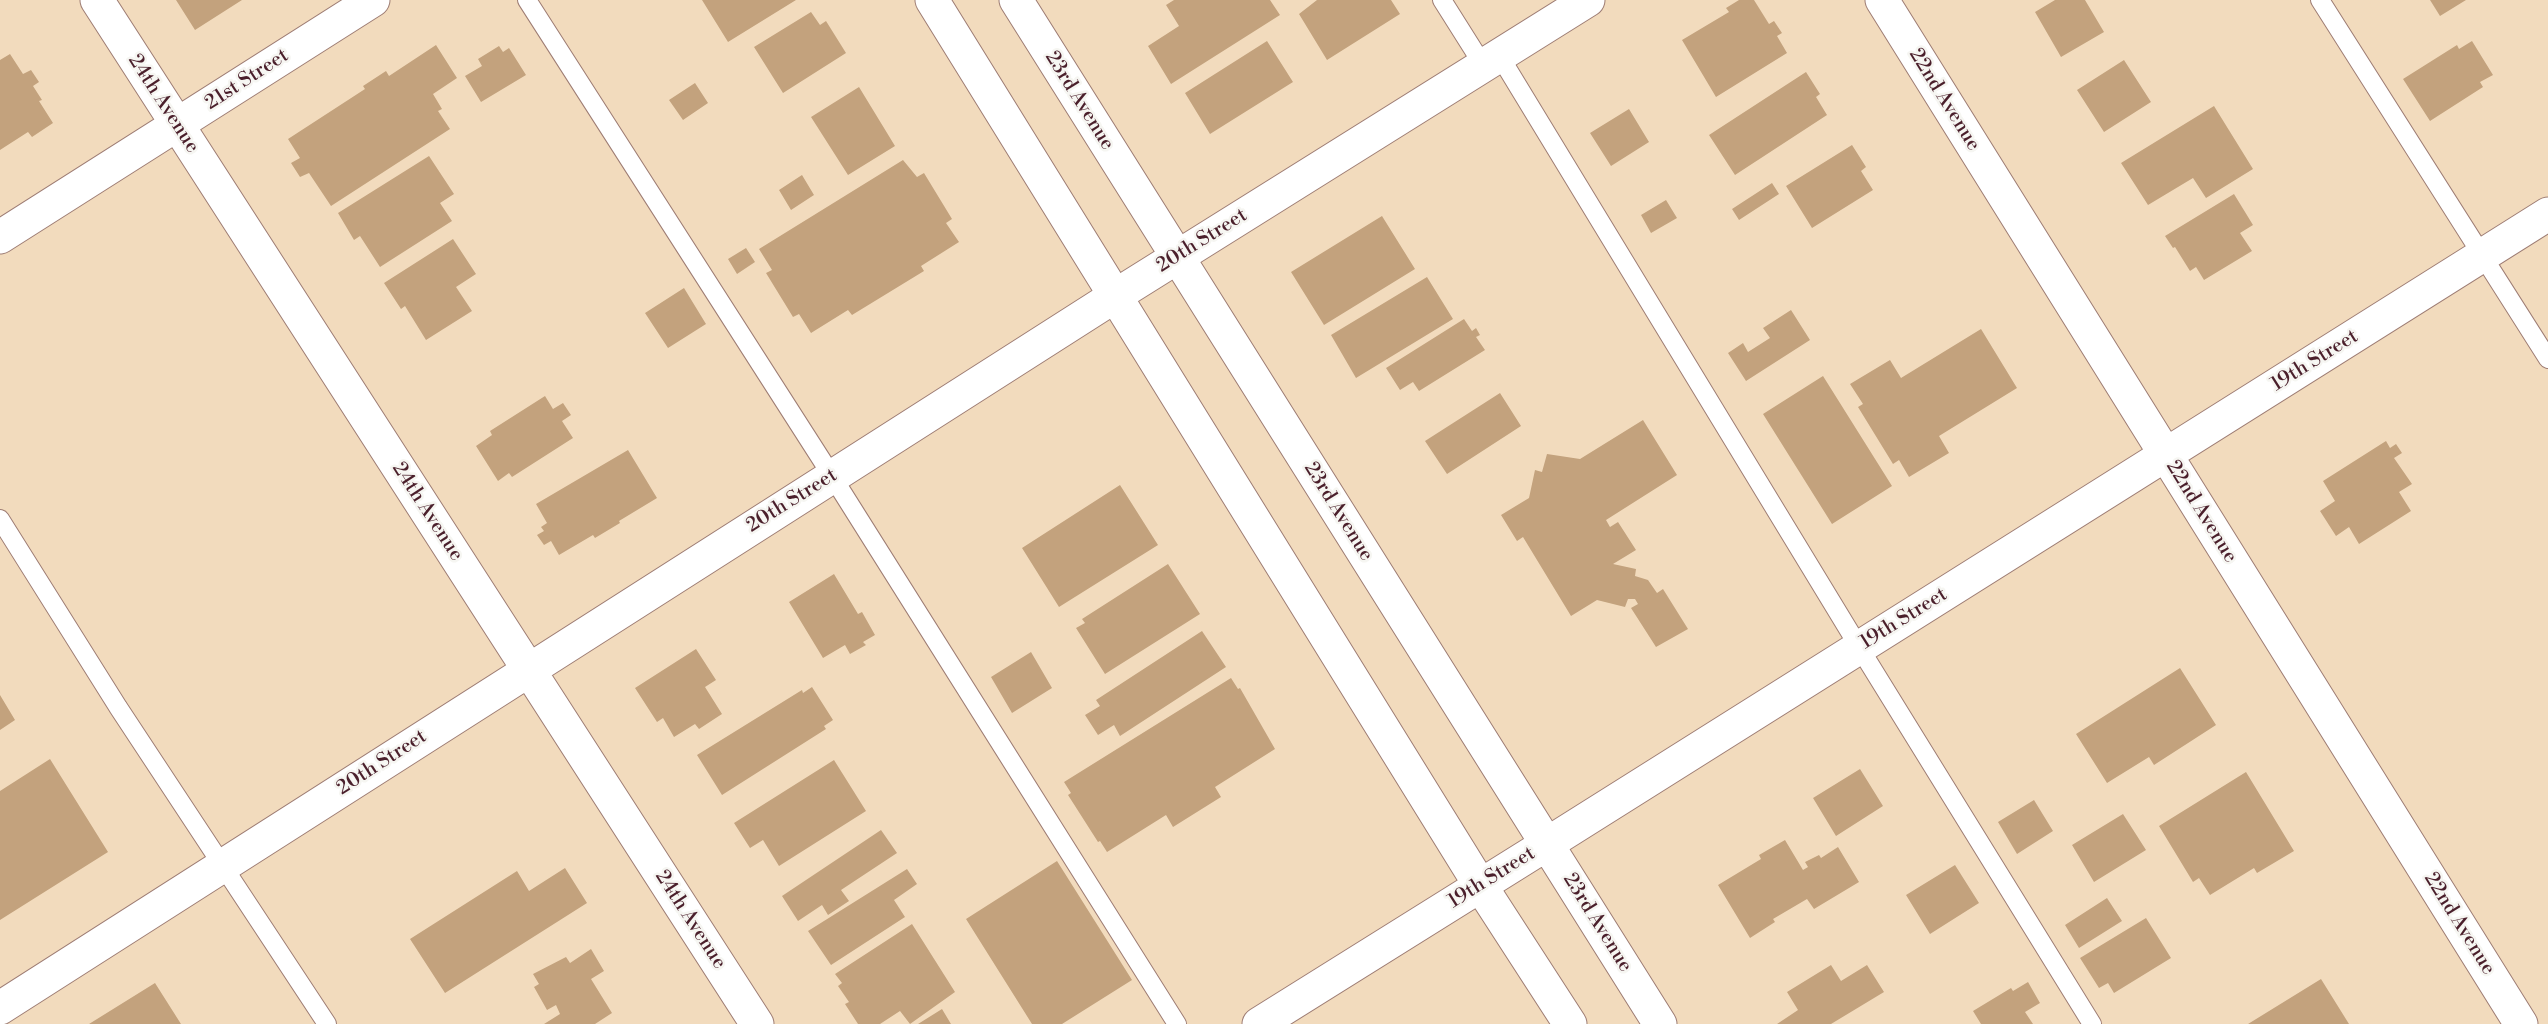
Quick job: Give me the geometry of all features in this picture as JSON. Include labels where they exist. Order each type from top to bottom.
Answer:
[{"type":"street","name":"24th Avenue","points":[[97,0],[757,1024]]},
{"type":"street","name":"21st Street","points":[[0,237],[373,0]]},
{"type":"street","points":[[932,0],[1480,885],[1570,1024]]},
{"type":"street","name":"23rd Avenue","points":[[1016,0],[1660,1024]]},
{"type":"street","name":"20th Street","points":[[0,1008],[1114,296],[1588,0]]},
{"type":"street","name":"22nd Avenue","points":[[1882,0],[2521,1024]]},
{"type":"street","name":"19th Street","points":[[1259,1024],[2548,214]]},
{"type":"street","points":[[2534,1024],[2548,1015]]},
{"type":"lane","points":[[527,0],[832,476],[1176,1024]]},
{"type":"lane","points":[[1442,0],[1491,60],[2092,1024]]},
{"type":"lane","points":[[2320,0],[2548,359]]},
{"type":"lane","points":[[0,519],[118,707],[327,1024]]},
{"type":"building","points":[[176,0],[242,0],[195,30]]},
{"type":"building","points":[[702,0],[796,0],[728,42]]},
{"type":"building","points":[[1174,0],[1270,0],[1280,15],[1171,84],[1148,46],[1179,26],[1166,5]]},
{"type":"building","points":[[1317,0],[1391,0],[1400,14],[1327,60],[1299,14]]},
{"type":"building","points":[[1739,0],[1754,0],[1769,24],[1774,21],[1782,33],[1777,36],[1787,53],[1716,97],[1682,40],[1729,12],[1726,8]]},
{"type":"building","points":[[2055,0],[2085,0],[2104,32],[2061,57],[2035,12]]},
{"type":"building","points":[[2430,0],[2466,0],[2440,16]]},
{"type":"building","points":[[811,12],[820,25],[826,21],[846,53],[783,93],[754,47]]},
{"type":"building","points":[[1267,41],[1293,82],[1210,134],[1185,93]]},
{"type":"building","points":[[2472,41],[2493,75],[2480,82],[2483,87],[2430,121],[2403,79],[2457,45],[2459,49]]},
{"type":"building","points":[[436,45],[457,78],[433,94],[442,109],[438,111],[450,129],[331,206],[309,173],[300,177],[291,163],[300,158],[288,139],[365,89],[363,86],[386,71],[389,76]]},
{"type":"building","points":[[499,46],[503,52],[509,48],[526,75],[481,102],[465,76],[482,66],[478,59]]},
{"type":"building","points":[[10,54],[23,74],[31,70],[39,82],[33,86],[42,100],[39,101],[53,123],[32,137],[28,132],[0,150],[0,60]]},
{"type":"building","points":[[2124,60],[2151,102],[2104,132],[2077,90]]},
{"type":"building","points":[[1806,72],[1820,94],[1816,97],[1827,115],[1735,175],[1709,135]]},
{"type":"building","points":[[695,83],[708,103],[683,120],[669,100]]},
{"type":"building","points":[[859,87],[895,146],[848,175],[811,117]]},
{"type":"building","points":[[2214,106],[2253,169],[2206,198],[2193,178],[2148,205],[2121,163]]},
{"type":"building","points":[[1629,109],[1649,142],[1611,166],[1590,133]]},
{"type":"building","points":[[1852,145],[1866,167],[1861,171],[1873,190],[1812,228],[1786,186]]},
{"type":"building","points":[[429,156],[454,194],[440,203],[452,221],[380,267],[360,236],[354,240],[338,213]]},
{"type":"building","points":[[903,160],[917,177],[924,173],[952,219],[946,223],[959,242],[921,266],[924,271],[852,315],[848,310],[811,333],[799,314],[793,317],[766,273],[772,270],[759,249]]},
{"type":"building","points":[[802,175],[814,195],[791,210],[779,190]]},
{"type":"building","points":[[1772,183],[1779,194],[1739,220],[1732,209]]},
{"type":"building","points":[[2234,194],[2253,225],[2240,233],[2252,251],[2204,280],[2196,267],[2190,271],[2165,236]]},
{"type":"building","points":[[1666,200],[1677,218],[1651,233],[1641,215]]},
{"type":"building","points":[[1382,216],[1415,269],[1324,325],[1291,272]]},
{"type":"building","points":[[453,239],[476,274],[456,287],[472,311],[426,340],[405,306],[401,309],[384,283]]},
{"type":"building","points":[[746,248],[755,262],[737,274],[728,259]]},
{"type":"building","points":[[1427,277],[1453,319],[1356,378],[1331,335]]},
{"type":"building","points":[[684,288],[706,324],[668,348],[645,313]]},
{"type":"building","points":[[1791,310],[1810,340],[1746,381],[1728,353],[1743,343],[1748,352],[1770,338],[1763,328]]},
{"type":"building","points":[[1464,319],[1472,331],[1476,328],[1480,335],[1476,337],[1485,350],[1419,391],[1413,382],[1400,390],[1386,368]]},
{"type":"building","points":[[1981,329],[2017,388],[1939,436],[1949,453],[1909,477],[1899,460],[1893,464],[1858,407],[1863,404],[1850,384],[1890,360],[1901,378]]},
{"type":"building","points":[[1823,376],[1892,486],[1832,524],[1763,414]]},
{"type":"building","points":[[1500,393],[1521,426],[1447,474],[1425,441]]},
{"type":"building","points":[[545,396],[553,409],[563,403],[571,415],[562,421],[573,438],[512,477],[509,473],[498,481],[476,446],[492,435],[490,431]]},
{"type":"building","points":[[1643,420],[1677,475],[1606,520],[1610,527],[1618,522],[1636,550],[1613,564],[1636,569],[1635,576],[1648,580],[1657,593],[1663,589],[1688,629],[1656,647],[1631,608],[1638,604],[1635,599],[1628,599],[1625,607],[1597,600],[1571,616],[1523,537],[1517,541],[1501,515],[1529,498],[1535,470],[1542,472],[1547,454],[1580,459]]},
{"type":"building","points":[[2386,441],[2390,448],[2396,444],[2402,453],[2394,458],[2412,484],[2399,492],[2411,511],[2359,544],[2349,527],[2336,536],[2320,511],[2335,501],[2323,481]]},
{"type":"building","points":[[628,450],[657,498],[595,538],[593,535],[559,555],[551,541],[544,545],[537,535],[544,531],[541,527],[547,523],[536,504]]},
{"type":"building","points":[[1120,485],[1158,545],[1059,607],[1022,548]]},
{"type":"building","points":[[1168,564],[1200,614],[1105,674],[1076,628],[1085,623],[1082,619]]},
{"type":"building","points":[[834,574],[858,614],[862,612],[875,635],[863,642],[866,645],[850,654],[845,645],[823,658],[789,602]]},
{"type":"building","points":[[1202,631],[1226,667],[1120,736],[1114,725],[1098,735],[1085,715],[1100,706],[1096,700]]},
{"type":"building","points":[[696,649],[716,680],[705,687],[722,714],[699,729],[695,724],[674,737],[663,718],[657,722],[635,688]]},
{"type":"building","points":[[1031,652],[1052,688],[1012,713],[991,677]]},
{"type":"building","points":[[2180,668],[2216,725],[2154,765],[2149,757],[2107,783],[2076,734]]},
{"type":"building","points":[[1231,678],[1238,689],[1240,688],[1275,749],[1215,787],[1221,797],[1173,827],[1166,815],[1107,852],[1068,795],[1071,793],[1064,782]]},
{"type":"building","points":[[812,687],[833,720],[824,726],[826,729],[722,795],[697,755],[802,690],[803,693]]},
{"type":"building","points":[[0,695],[15,720],[0,730]]},
{"type":"building","points":[[50,759],[108,852],[0,920],[0,791]]},
{"type":"building","points":[[834,760],[866,811],[779,866],[763,840],[750,848],[734,823]]},
{"type":"building","points":[[1860,769],[1883,806],[1836,836],[1813,798]]},
{"type":"building","points":[[2246,772],[2294,851],[2257,873],[2254,868],[2210,895],[2199,878],[2193,882],[2159,826]]},
{"type":"building","points":[[2034,800],[2053,831],[2017,854],[1998,822]]},
{"type":"building","points":[[2123,814],[2146,850],[2094,882],[2072,845]]},
{"type":"building","points":[[881,830],[897,853],[841,890],[849,901],[828,915],[822,905],[798,921],[782,896]]},
{"type":"building","points":[[1785,840],[1803,870],[1808,867],[1805,862],[1819,855],[1821,858],[1838,847],[1859,882],[1814,909],[1807,899],[1773,919],[1775,922],[1750,938],[1718,885],[1761,859],[1759,855]]},
{"type":"building","points":[[1057,861],[1132,980],[1062,1024],[1032,1024],[966,919]]},
{"type":"building","points":[[1955,865],[1979,903],[1930,934],[1906,895]]},
{"type":"building","points":[[565,868],[587,903],[445,993],[410,939],[517,871],[529,891]]},
{"type":"building","points":[[907,869],[917,884],[894,900],[905,917],[831,965],[808,931]]},
{"type":"building","points":[[2107,898],[2122,921],[2079,948],[2065,925]]},
{"type":"building","points":[[2146,918],[2171,958],[2114,993],[2108,983],[2099,988],[2080,958]]},
{"type":"building","points":[[912,924],[955,992],[910,1024],[900,1011],[880,1024],[858,1024],[845,1004],[849,1002],[838,986],[842,983],[835,974]]},
{"type":"building","points":[[591,949],[604,971],[591,979],[612,1013],[595,1024],[544,1024],[560,1014],[556,1005],[547,1010],[534,987],[539,984],[533,974],[566,957],[570,963]]},
{"type":"building","points":[[1831,965],[1841,981],[1867,965],[1884,992],[1831,1024],[1777,1024],[1798,1010],[1787,992]]},
{"type":"building","points":[[2321,979],[2349,1024],[2248,1024]]},
{"type":"building","points":[[2028,982],[2040,1003],[2025,1012],[2033,1024],[1981,1024],[1973,1011],[2011,988],[2013,991]]},
{"type":"building","points":[[155,983],[181,1024],[89,1024]]},
{"type":"building","points":[[942,1009],[951,1024],[918,1024]]}]
